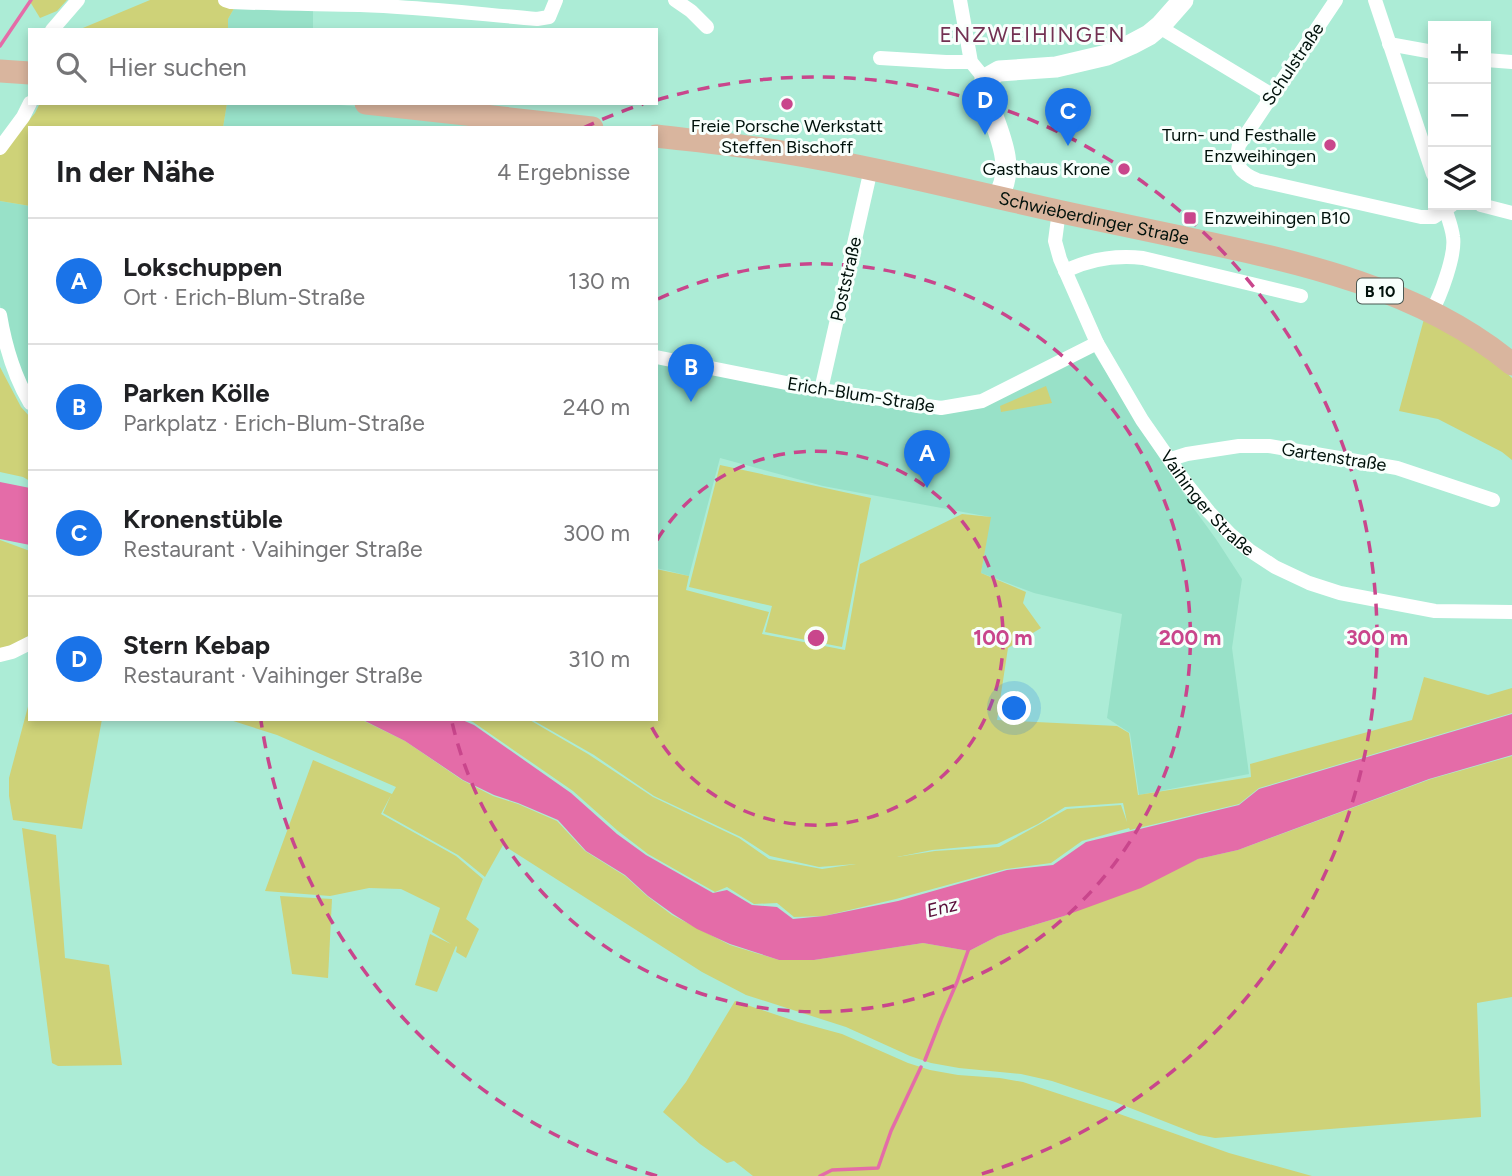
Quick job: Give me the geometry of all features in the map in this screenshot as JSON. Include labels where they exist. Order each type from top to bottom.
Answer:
[{"type":"main road","points":[[384,105],[574,126]]},
{"type":"main road","name":"Schwieberdinger Straße","points":[[658,136],[781,151],[872,169],[1303,265],[1380,291],[1431,313],[1469,334],[1512,364]]},
{"type":"street","points":[[54,28],[78,0]]},
{"type":"street","points":[[225,0],[268,4],[429,9],[537,19],[548,17],[556,0]]},
{"type":"street","points":[[675,0],[707,27]]},
{"type":"street","points":[[960,0],[971,62],[985,79],[984,93],[1000,135],[1005,158],[1006,181],[998,196]]},
{"type":"street","points":[[985,79],[999,71],[1045,69],[1089,60],[1132,44],[1149,35],[1183,0]]},
{"type":"street","name":"Schulstraße","points":[[1336,0],[1239,145],[1236,156],[1238,167],[1257,180],[1421,217],[1434,216],[1443,210]]},
{"type":"street","points":[[1375,0],[1428,159]]},
{"type":"street","points":[[1160,25],[1272,95]]},
{"type":"street","points":[[1389,44],[1428,51]]},
{"type":"street","points":[[880,58],[971,62]]},
{"type":"street","points":[[1491,60],[1512,62]]},
{"type":"street","points":[[0,148],[29,105]]},
{"type":"street","name":"Poststraße","points":[[821,390],[872,169]]},
{"type":"street","points":[[1491,208],[1512,213]]},
{"type":"street","points":[[1431,313],[1452,256],[1453,238],[1448,210]]},
{"type":"street","name":"Vaihinger Straße","points":[[1059,211],[1055,241],[1060,259],[1097,343],[1142,420],[1188,486],[1231,535],[1275,566],[1310,583],[1340,593],[1435,611],[1512,612]]},
{"type":"street","points":[[1065,271],[1102,258],[1143,258],[1301,296]]},
{"type":"street","points":[[0,315],[16,376],[28,399]]},
{"type":"street","name":"Erich-Blum-Straße","points":[[658,357],[821,390],[941,408],[982,401],[1097,343]]},
{"type":"street","name":"Gartenstraße","points":[[1171,460],[1187,454],[1239,446],[1269,446],[1397,467],[1493,500]]},
{"type":"street","points":[[0,655],[28,644]]},
{"type":"shaded area","points":[[29,0],[67,0],[57,11],[40,18]]},
{"type":"shaded area","points":[[150,0],[313,0],[236,5],[228,19],[228,28],[83,28]]},
{"type":"shaded area","points":[[236,5],[313,8],[313,28],[228,28],[228,19]]},
{"type":"shaded area","points":[[39,105],[227,105],[223,126],[28,126],[28,206],[0,201],[0,155]]},
{"type":"shaded area","points":[[227,105],[340,105],[546,126],[223,126]]},
{"type":"shaded area","points":[[0,201],[28,206],[28,393],[4,328],[0,304]]},
{"type":"shaded area","points":[[1424,319],[1487,356],[1512,378],[1512,460],[1502,452],[1438,419],[1399,411]]},
{"type":"shaded area","points":[[1091,348],[1159,457],[1242,579],[1232,648],[1249,774],[1139,795],[1130,733],[1107,718],[1122,614],[1034,593],[981,573],[990,517],[823,486],[720,458],[689,576],[658,568],[658,361],[942,411]]},
{"type":"shaded area","points":[[0,367],[21,407],[28,415],[28,480],[0,472]]},
{"type":"shaded area","points":[[1046,386],[1052,403],[1001,412],[1000,406]]},
{"type":"shaded area","points":[[720,465],[871,498],[842,647],[765,632],[772,606],[689,587]]},
{"type":"shaded area","points":[[962,514],[991,517],[981,573],[1026,592],[1023,603],[1041,628],[1008,648],[997,720],[1117,726],[1129,733],[1138,795],[1251,777],[1250,764],[1412,720],[1424,677],[1488,695],[1512,688],[1512,713],[1259,788],[1239,804],[1082,841],[1051,863],[1006,869],[824,916],[794,917],[777,903],[754,904],[727,887],[715,892],[648,854],[573,791],[471,721],[531,721],[653,797],[739,838],[769,859],[822,869],[856,864],[819,867],[770,856],[741,837],[654,796],[594,755],[534,721],[658,721],[658,569],[689,576],[686,590],[769,612],[762,634],[845,650],[860,564]],"holes":[[[1123,803],[1127,822],[1121,805],[1067,809],[999,847],[935,851],[897,857],[932,850],[997,844],[1065,807]]]},
{"type":"shaded area","points":[[0,540],[28,550],[28,636],[0,649]]},
{"type":"shaded area","points":[[28,707],[28,721],[102,721],[82,829],[13,820],[9,778]]},
{"type":"shaded area","points":[[233,721],[364,721],[405,741],[462,780],[493,796],[557,821],[585,851],[625,876],[672,915],[730,945],[779,960],[814,960],[923,943],[969,951],[998,936],[1064,916],[1198,859],[1238,850],[1431,779],[1512,756],[1512,997],[1477,1003],[1481,1117],[1215,1138],[1199,1135],[1052,1081],[1021,1074],[931,1063],[846,1027],[746,995],[702,972],[503,845],[485,877],[458,855],[383,813],[391,795],[381,814],[456,856],[483,879],[466,919],[479,929],[466,958],[456,952],[456,946],[437,992],[415,985],[430,934],[451,944],[432,932],[440,908],[401,889],[369,888],[330,896],[265,891],[313,760],[392,794],[396,787],[277,735]]},
{"type":"shaded area","points":[[22,828],[56,835],[65,958],[109,965],[122,1065],[58,1066],[52,1063]]},
{"type":"shaded area","points":[[280,896],[332,899],[328,978],[292,974]]},
{"type":"shaded area","points":[[735,1001],[842,1034],[930,1070],[1023,1082],[1229,1153],[1312,1176],[753,1176],[734,1161],[727,1163],[700,1144],[663,1112],[686,1082]]},
{"type":"water","points":[[0,482],[28,488],[28,545],[0,539]]},
{"type":"water","name":"Enz","points":[[1512,714],[1512,755],[1429,779],[1238,850],[1198,859],[1141,888],[998,936],[969,951],[923,943],[814,960],[779,960],[730,944],[697,929],[648,896],[625,875],[586,851],[558,820],[463,780],[405,741],[365,721],[465,721],[474,725],[571,793],[617,834],[646,855],[713,893],[727,890],[752,905],[777,907],[793,919],[824,916],[898,901],[1007,870],[1053,865],[1086,842],[1239,805],[1259,789]]},
{"type":"waterway","points":[[0,46],[31,0]]},
{"type":"waterway","points":[[925,1060],[969,948]]},
{"type":"waterway","points":[[820,1176],[832,1170],[878,1168],[891,1131],[921,1067]]},
{"type":"place","name":"Freie Porsche Werkstatt Steffen Bischoff","points":[[787,104]]},
{"type":"place","name":"Stern Kebap","points":[[985,135]]},
{"type":"place","name":"Turn- und Festhalle Enzweihingen","points":[[1330,145]]},
{"type":"place","name":"Kronenstüble","points":[[1068,146]]},
{"type":"place","name":"Gasthaus Krone","points":[[1124,169]]},
{"type":"place","name":"Enzweihingen B10","points":[[1190,218]]},
{"type":"place","name":"Parken Kölle","points":[[691,402]]},
{"type":"place","name":"Lokschuppen","points":[[927,488]]},
{"type":"district","name":"ENZWEIHINGEN","points":[[1033,35]]}]
